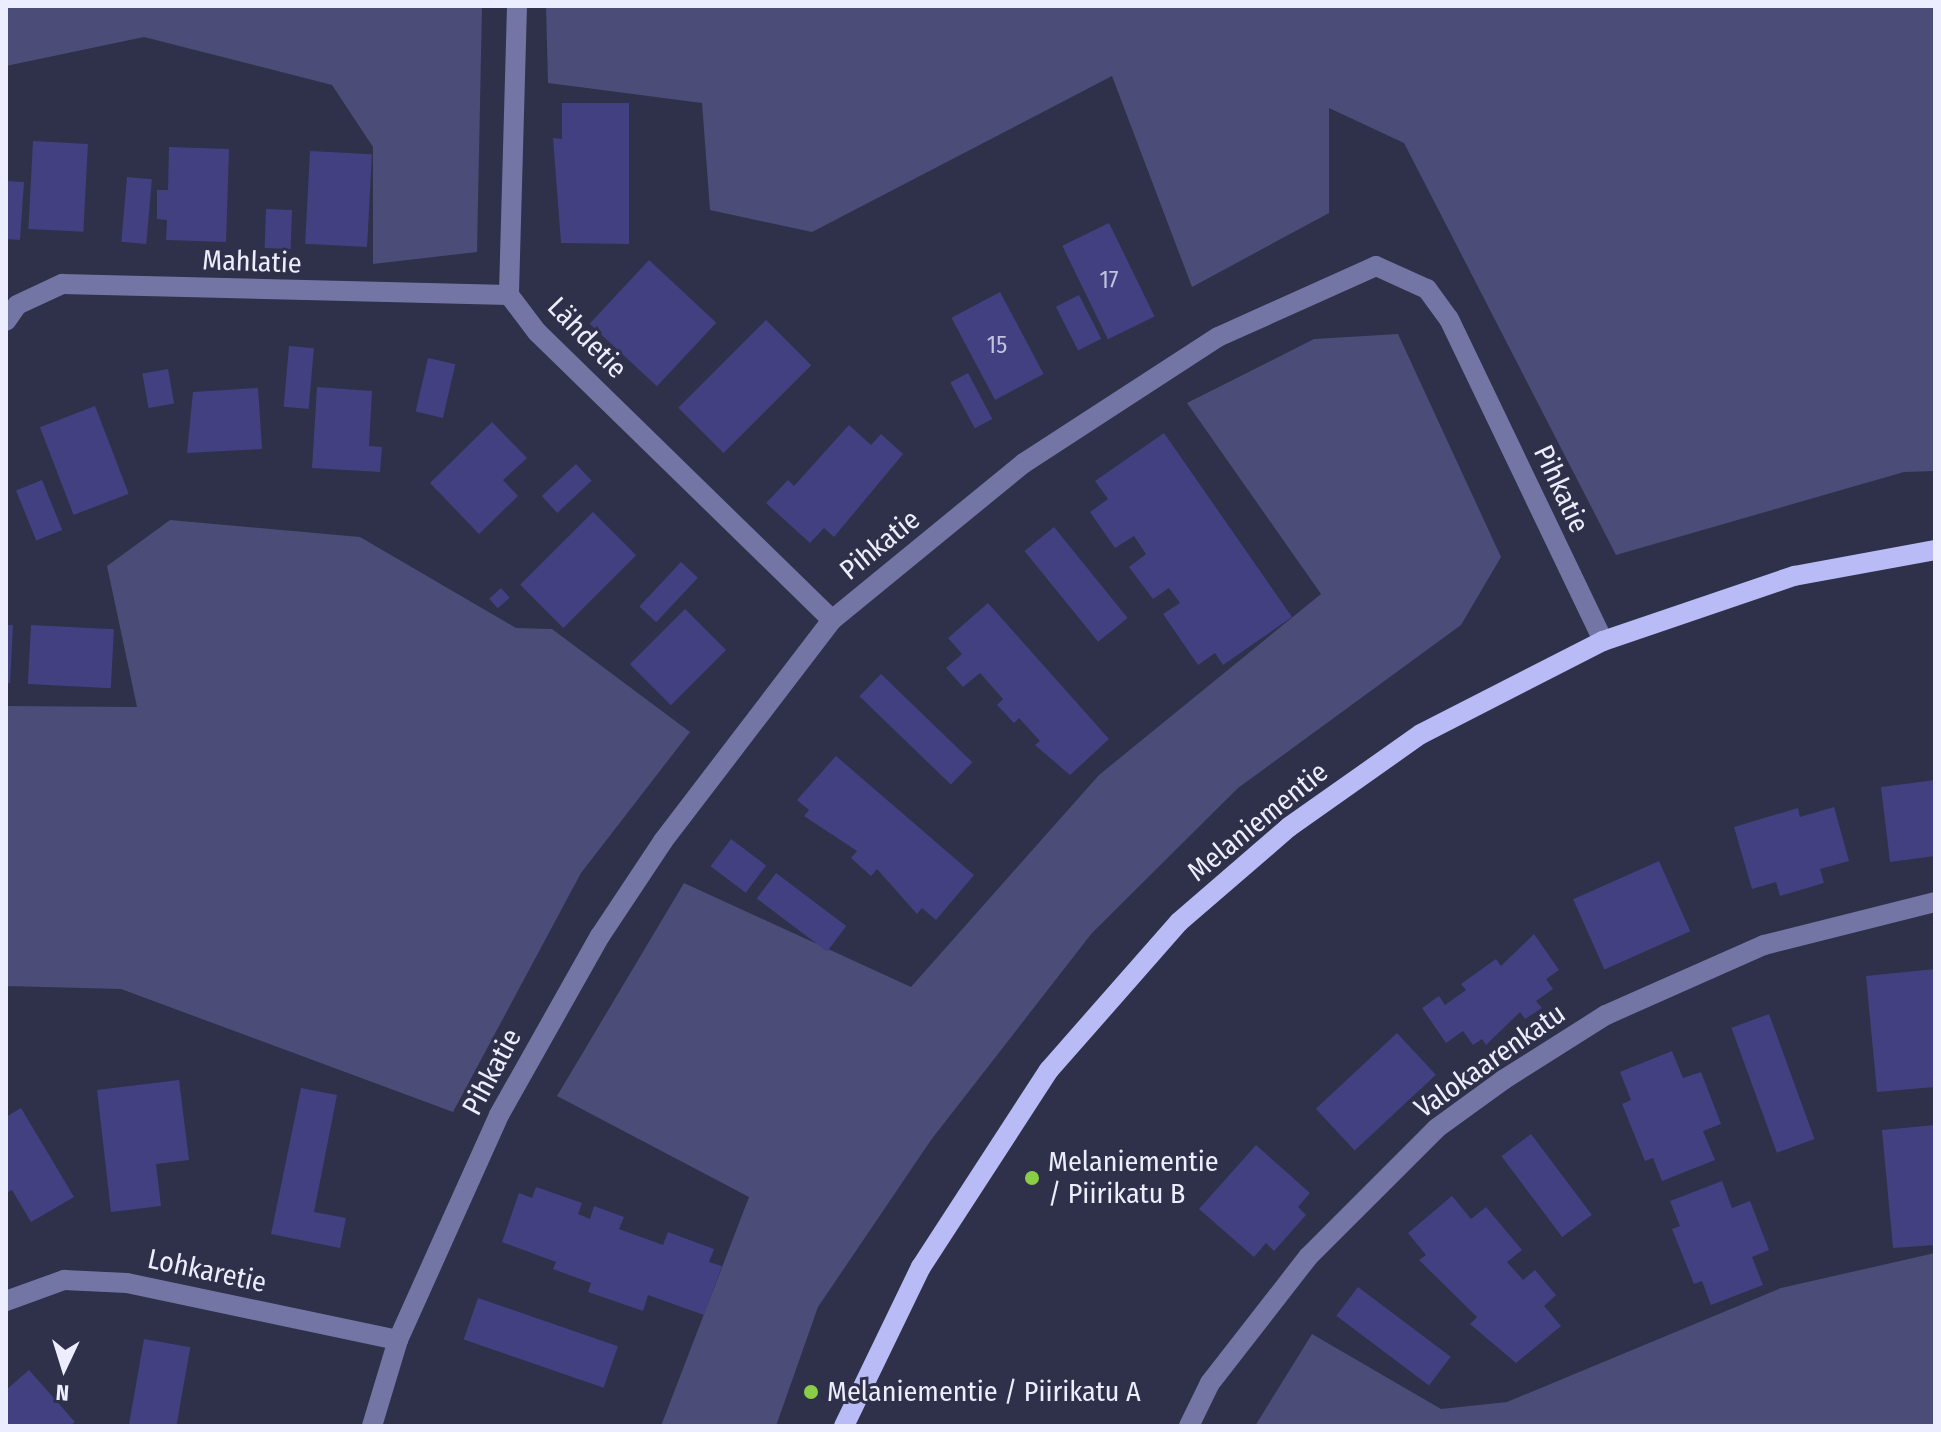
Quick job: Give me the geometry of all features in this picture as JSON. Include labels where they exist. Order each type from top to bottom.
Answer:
[{"type":"main road","name":"Melaniementie","points":[[844,1426],[921,1267],[990,1154],[1108,995],[1289,827],[1421,734],[1603,641],[1794,576],[1935,550]]},
{"type":"street","name":"Lähdetie","points":[[517,6],[509,295],[537,332],[832,620]]},
{"type":"street","name":"Pihkatie","points":[[372,1426],[398,1340],[499,1115],[600,936],[663,841],[832,620],[1024,463],[1218,337],[1376,266],[1427,289],[1449,319],[1603,641]]},
{"type":"street","name":"Mahlatie","points":[[6,321],[17,305],[62,284],[509,295]]},
{"type":"street","name":"Valokaarenkatu","points":[[1189,1426],[1210,1383],[1308,1257],[1437,1128],[1503,1080],[1606,1015],[1764,945],[1935,902]]},
{"type":"street","name":"Lohkaretie","points":[[6,1301],[64,1280],[127,1283],[398,1340]]},
{"type":"shaded area","points":[[6,6],[482,6],[477,252],[373,264],[373,147],[332,85],[144,37],[6,66]]},
{"type":"shaded area","points":[[546,6],[1935,6],[1935,471],[1904,472],[1616,555],[1404,143],[1329,108],[1329,213],[1192,287],[1112,76],[812,232],[710,210],[702,103],[548,83]]},
{"type":"shaded area","points":[[1398,334],[1501,557],[1461,625],[1238,788],[1092,933],[931,1140],[818,1307],[776,1426],[661,1426],[749,1197],[557,1096],[684,883],[911,987],[1099,775],[1321,594],[1187,403],[1314,339]]},
{"type":"shaded area","points":[[170,520],[360,537],[516,628],[552,629],[690,732],[581,873],[453,1112],[121,989],[6,986],[6,706],[137,707],[107,566]]},
{"type":"shaded area","points":[[1935,1253],[1935,1426],[1255,1426],[1312,1334],[1441,1409],[1507,1402],[1781,1288]]},
{"type":"building","points":[[562,103],[629,103],[629,244],[561,243],[553,138],[562,139]]},
{"type":"building","points":[[33,141],[88,144],[83,232],[28,229]]},
{"type":"building","points":[[169,147],[229,149],[226,242],[166,240],[167,220],[157,219],[157,190],[168,190]]},
{"type":"building","points":[[310,151],[372,154],[367,247],[305,244]]},
{"type":"building","points":[[127,177],[152,179],[146,244],[121,242]]},
{"type":"building","points":[[6,181],[24,182],[20,240],[6,239]]},
{"type":"building","points":[[266,209],[292,210],[291,249],[265,248]]},
{"type":"building","points":[[1109,223],[1155,316],[1108,339],[1062,246]]},
{"type":"building","points":[[649,260],[716,323],[657,386],[590,324]]},
{"type":"building","points":[[1000,292],[1044,374],[995,400],[951,318]]},
{"type":"building","points":[[1079,295],[1101,339],[1078,350],[1056,307]]},
{"type":"building","points":[[766,320],[811,365],[724,453],[678,408]]},
{"type":"building","points":[[289,346],[314,348],[309,409],[284,407]]},
{"type":"building","points":[[428,358],[455,364],[443,418],[416,412]]},
{"type":"building","points":[[168,369],[174,403],[148,408],[142,374]]},
{"type":"building","points":[[968,373],[992,419],[975,428],[950,382]]},
{"type":"building","points":[[317,387],[372,391],[369,446],[382,447],[380,472],[312,468]]},
{"type":"building","points":[[258,388],[262,449],[187,453],[193,392]]},
{"type":"building","points":[[95,406],[129,494],[74,515],[40,427]]},
{"type":"building","points":[[492,422],[527,458],[503,480],[518,496],[479,534],[430,483]]},
{"type":"building","points":[[849,425],[871,445],[881,434],[903,454],[834,537],[824,528],[810,543],[766,503],[788,480],[794,486]]},
{"type":"building","points":[[1164,433],[1292,617],[1223,665],[1215,653],[1198,665],[1163,614],[1180,603],[1169,588],[1153,599],[1129,567],[1146,554],[1134,536],[1115,548],[1090,512],[1108,499],[1095,481]]},
{"type":"building","points":[[576,464],[592,481],[557,513],[542,496]]},
{"type":"building","points":[[42,480],[62,530],[36,541],[16,490]]},
{"type":"building","points":[[593,512],[636,555],[563,628],[520,585]]},
{"type":"building","points":[[1054,527],[1128,618],[1098,642],[1024,551]]},
{"type":"building","points":[[681,562],[698,578],[656,622],[639,607]]},
{"type":"building","points":[[501,588],[510,598],[498,608],[489,599]]},
{"type":"building","points":[[988,603],[1109,739],[1070,775],[1035,745],[1040,741],[1019,718],[1014,723],[997,705],[1003,699],[980,673],[963,687],[946,668],[962,654],[948,638]]},
{"type":"building","points":[[685,609],[726,650],[671,705],[630,664]]},
{"type":"building","points":[[6,625],[13,625],[10,683],[6,683]]},
{"type":"building","points":[[31,625],[114,629],[111,688],[28,684]]},
{"type":"building","points":[[881,674],[972,762],[951,785],[859,696]]},
{"type":"building","points":[[836,756],[974,875],[936,920],[922,908],[917,914],[877,869],[871,876],[851,858],[857,851],[804,816],[809,810],[797,800]]},
{"type":"building","points":[[1935,780],[1935,856],[1890,862],[1881,787]]},
{"type":"building","points":[[1834,807],[1849,861],[1820,869],[1824,883],[1780,896],[1776,882],[1752,889],[1734,827],[1798,808],[1800,817]]},
{"type":"building","points":[[731,839],[766,865],[746,893],[711,866]]},
{"type":"building","points":[[1659,861],[1690,931],[1604,970],[1573,899]]},
{"type":"building","points":[[776,873],[846,926],[827,952],[757,899]]},
{"type":"building","points":[[1534,934],[1559,970],[1546,979],[1553,989],[1536,1001],[1542,1008],[1525,1019],[1520,1012],[1486,1045],[1482,1039],[1473,1045],[1463,1031],[1446,1043],[1422,1008],[1439,996],[1445,1005],[1466,990],[1461,984],[1496,959],[1501,966]]},
{"type":"building","points":[[1935,969],[1935,1087],[1877,1092],[1866,976]]},
{"type":"building","points":[[1769,1014],[1814,1139],[1777,1153],[1731,1028]]},
{"type":"building","points":[[1397,1033],[1436,1075],[1355,1150],[1316,1109]]},
{"type":"building","points":[[1672,1051],[1683,1078],[1701,1072],[1721,1124],[1703,1131],[1715,1160],[1662,1181],[1653,1158],[1645,1161],[1622,1104],[1631,1100],[1620,1072]]},
{"type":"building","points":[[179,1080],[189,1160],[156,1164],[161,1206],[111,1212],[97,1090]]},
{"type":"building","points":[[301,1088],[337,1095],[314,1212],[346,1218],[340,1248],[271,1234]]},
{"type":"building","points":[[21,1108],[74,1197],[31,1222],[12,1190],[6,1193],[6,1117]]},
{"type":"building","points":[[1935,1125],[1935,1245],[1893,1248],[1882,1130]]},
{"type":"building","points":[[1531,1134],[1592,1215],[1562,1237],[1501,1156]]},
{"type":"building","points":[[1256,1145],[1310,1193],[1298,1207],[1306,1215],[1274,1251],[1266,1243],[1254,1257],[1199,1209]]},
{"type":"building","points":[[1722,1181],[1732,1208],[1750,1201],[1769,1250],[1752,1257],[1763,1285],[1711,1305],[1702,1281],[1694,1284],[1672,1229],[1680,1226],[1670,1201]]},
{"type":"building","points":[[536,1187],[582,1203],[578,1214],[590,1219],[594,1206],[624,1217],[619,1229],[663,1245],[668,1232],[714,1249],[709,1262],[722,1266],[704,1315],[648,1295],[643,1311],[588,1292],[591,1283],[553,1269],[556,1262],[502,1242],[519,1193],[532,1198]]},
{"type":"building","points":[[1452,1196],[1471,1219],[1486,1207],[1522,1250],[1507,1262],[1523,1280],[1535,1270],[1556,1295],[1544,1306],[1561,1326],[1516,1363],[1470,1324],[1477,1317],[1419,1260],[1426,1255],[1408,1233]]},
{"type":"building","points":[[1358,1287],[1451,1357],[1429,1386],[1336,1316]]},
{"type":"building","points":[[478,1298],[618,1346],[604,1388],[464,1340]]},
{"type":"building","points":[[144,1339],[190,1347],[176,1426],[129,1426]]},
{"type":"building","points":[[29,1370],[75,1422],[70,1426],[6,1426],[6,1390]]},
{"type":"place","name":"Melaniementie / Piirikatu B","points":[[1032,1178]]},
{"type":"place","name":"Melaniementie / Piirikatu A","points":[[811,1392]]}]
